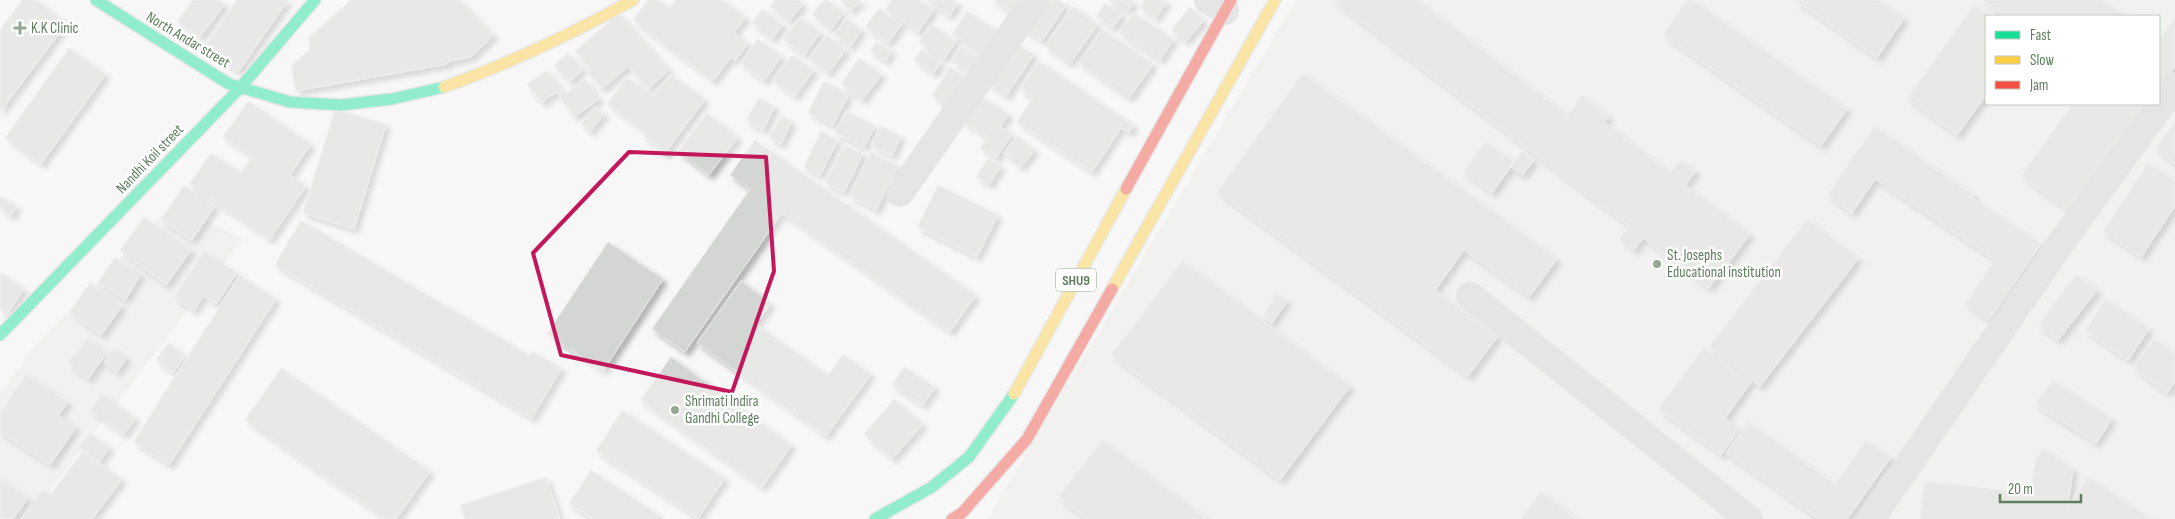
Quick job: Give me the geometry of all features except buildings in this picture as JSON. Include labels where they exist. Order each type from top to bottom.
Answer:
[{"type":"main road","name":"North Andar street","points":[[96,0],[239,89],[300,104],[340,105],[368,103],[423,92],[502,68],[633,0]]},
{"type":"main road","name":"Nandhi Koil street","points":[[0,335],[239,89],[315,0]]},
{"type":"main road","name":"SHU9","points":[[960,517],[1027,439],[1275,0]]},
{"type":"main road","name":"SHU9","points":[[875,519],[932,487],[970,457],[1007,406],[1221,4]]},
{"type":"street","points":[[900,193],[1035,0]]},
{"type":"street","points":[[1871,519],[2063,240],[2175,86]]},
{"type":"street","points":[[1470,296],[1749,519]]},
{"type":"highlighted area","points":[[629,152],[766,157],[774,271],[732,392],[561,355],[533,253]]},
{"type":"shaded area","name":"St. Josephs Educational institution","points":[[1296,0],[2175,0],[2175,519],[987,519]]},
{"type":"shaded area","points":[[174,203],[243,239],[28,519],[0,519],[0,394],[27,355]]},
{"type":"traffic: fast","points":[[96,0],[229,84],[290,102],[341,105],[392,99],[444,87]]},
{"type":"traffic: fast","points":[[0,335],[239,89],[315,0]]},
{"type":"traffic: fast","points":[[875,519],[932,487],[969,457],[1014,394]]},
{"type":"traffic: slow","points":[[444,87],[541,47],[633,0]]},
{"type":"traffic: slow","points":[[1112,289],[1275,0]]},
{"type":"traffic: slow","points":[[1014,394],[1126,189]]},
{"type":"traffic: jam","points":[[1126,189],[1231,0]]},
{"type":"traffic: jam","points":[[952,519],[962,513],[1027,439],[1112,289]]},
{"type":"place","name":"K.K Clinic","points":[[20,28]]},
{"type":"place","name":"St. Josephs Educational institution","points":[[1657,264]]},
{"type":"place","name":"Shrimati Indira Gandhi College","points":[[675,410]]}]
